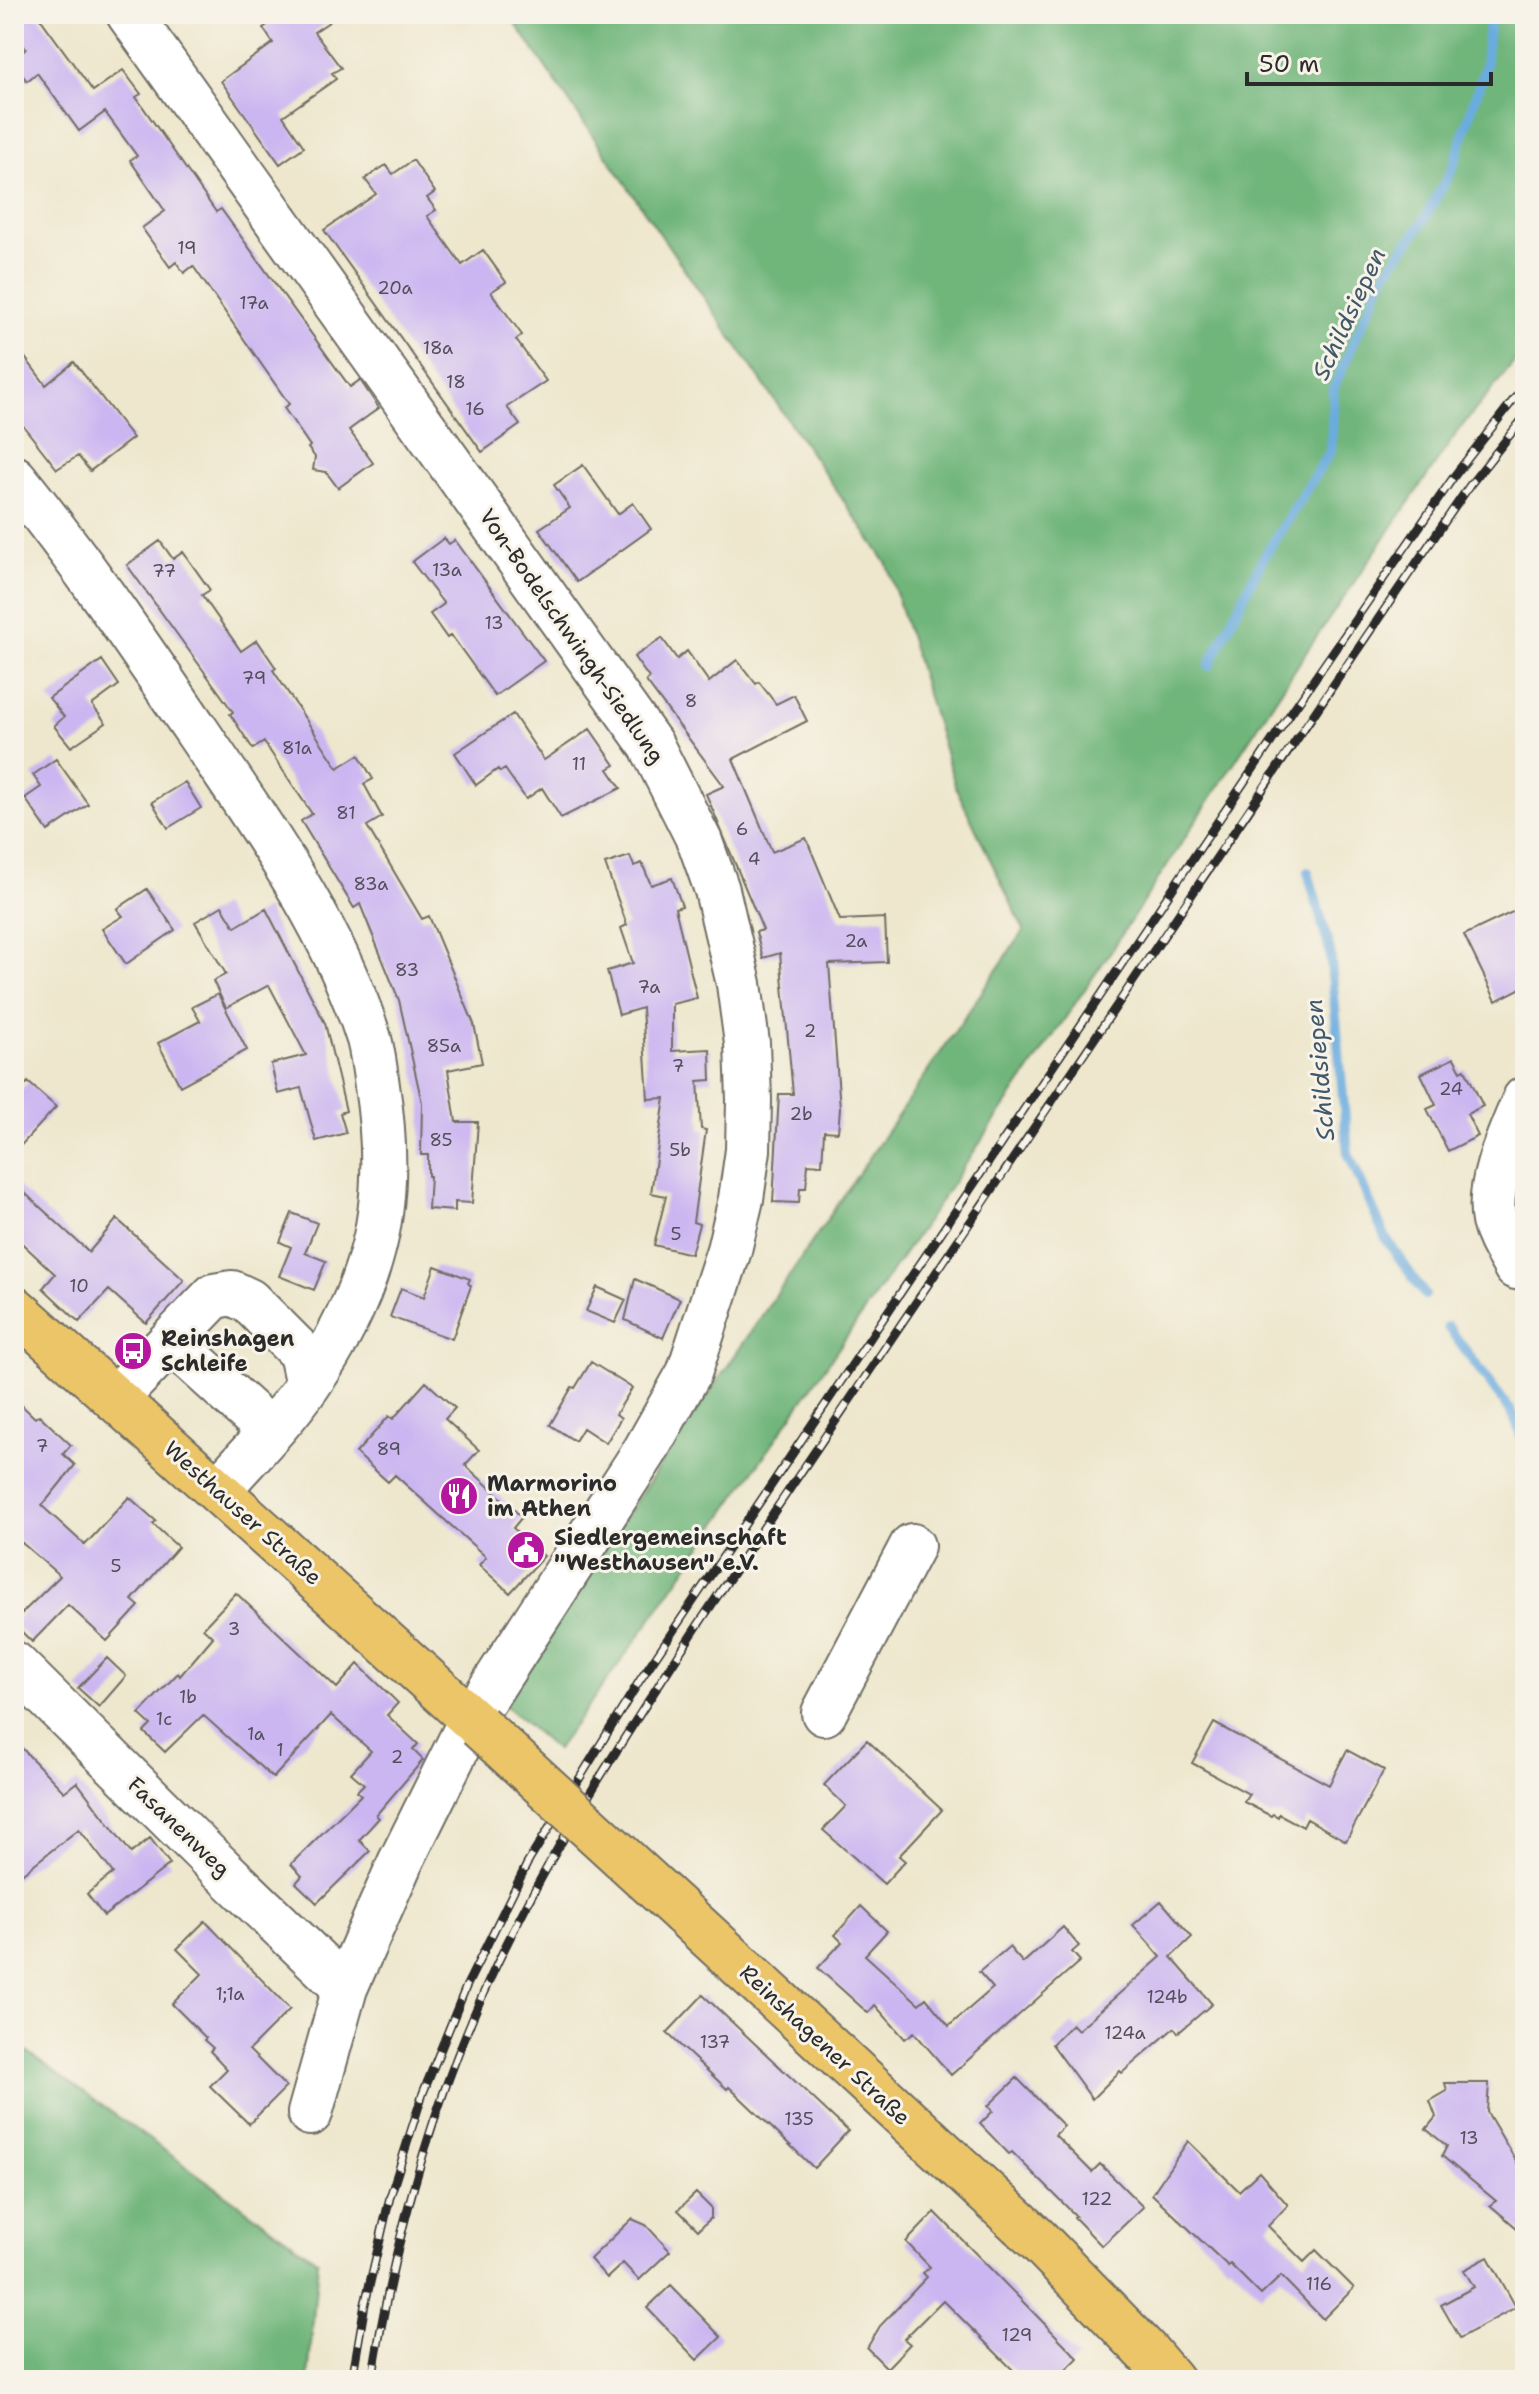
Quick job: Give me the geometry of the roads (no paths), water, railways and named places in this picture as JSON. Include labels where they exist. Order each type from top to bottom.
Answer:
[{"type":"main road","name":"Westhauser Straße","points":[[14,1308],[476,1722]]},
{"type":"main road","name":"Reinshagener Straße","points":[[476,1722],[1038,2240],[1171,2380]]},
{"type":"street","name":"Von-Bodelschwingh-Siedlung","points":[[129,14],[651,745],[700,842],[717,890],[736,972],[747,1043],[748,1150],[729,1250],[689,1373],[645,1451],[476,1722]]},
{"type":"street","points":[[14,478],[137,643],[265,832],[339,963],[370,1042],[380,1107],[384,1178],[370,1260],[352,1307],[308,1385],[218,1490]]},
{"type":"street","points":[[1516,1267],[1497,1230],[1493,1194],[1507,1144],[1525,1099]]},
{"type":"street","points":[[115,1399],[214,1296],[232,1293],[249,1301],[301,1353],[308,1385]]},
{"type":"street","points":[[171,1341],[270,1431]]},
{"type":"street","points":[[824,1713],[912,1546]]},
{"type":"street","name":"Fasanenweg","points":[[14,1664],[345,1988]]},
{"type":"street","points":[[310,2113],[345,1988],[400,1863],[476,1722]]},
{"type":"waterway","name":"Schildsiepen","points":[[1209,666],[1262,560],[1331,450],[1334,387],[1384,275],[1421,225],[1453,167],[1485,67],[1490,14]]},
{"type":"waterway","name":"Schildsiepen","points":[[1308,872],[1330,951],[1348,1153],[1386,1239],[1425,1295]]},
{"type":"waterway","name":"Schildsiepen","points":[[1448,1327],[1513,1414],[1525,1446]]},
{"type":"railway","points":[[352,2380],[365,2304],[390,2197],[423,2093],[466,1987],[527,1864],[640,1680],[1284,723],[1455,475],[1525,385]]},
{"type":"railway","points":[[372,2380],[402,2232],[445,2088],[463,2040],[506,1946],[582,1807],[696,1628],[1325,697],[1470,485],[1525,416]]},
{"type":"place","name":"Reinshagen Schleife","points":[[133,1351]]},
{"type":"place","name":"Marmorino im Athen","points":[[459,1496]]},
{"type":"place","name":"Siedlergemeinschaft \"Westhausen\" e.V.","points":[[526,1550]]}]
